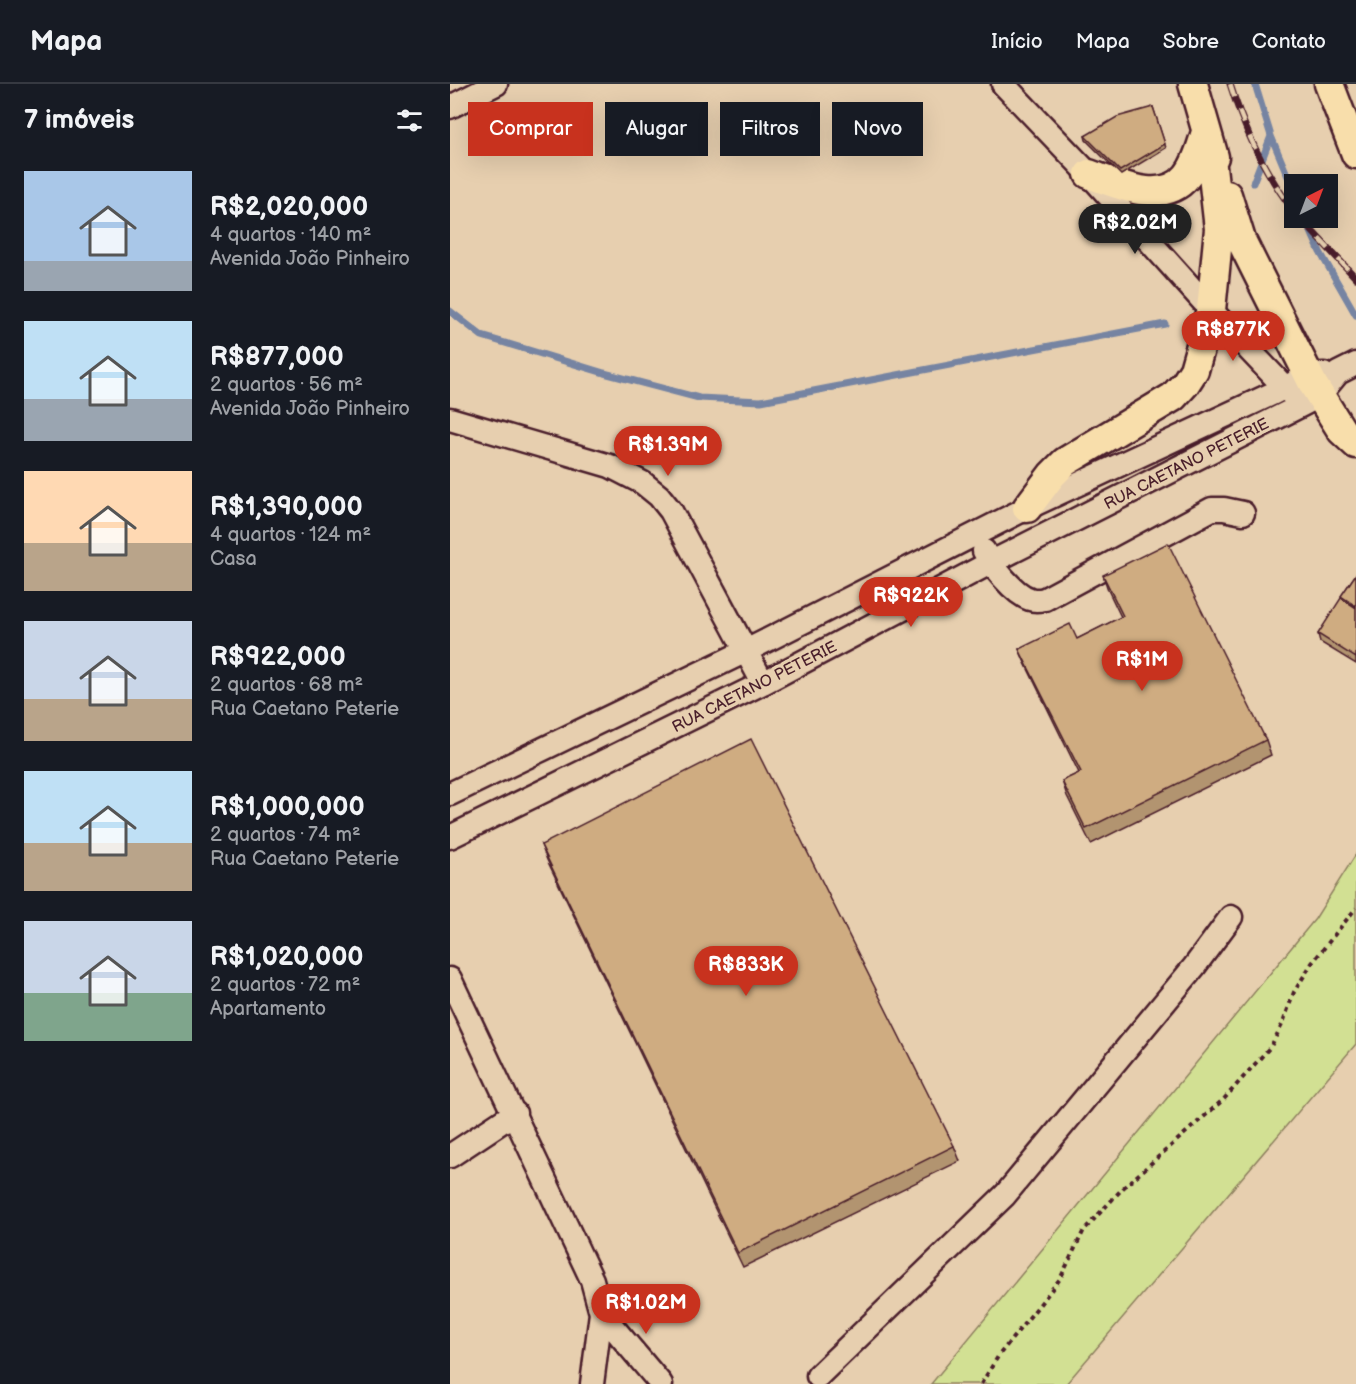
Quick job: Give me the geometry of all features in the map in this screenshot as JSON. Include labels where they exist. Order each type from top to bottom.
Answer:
[{"type":"main road","points":[[1193,84],[1241,240],[1322,381],[1349,438]]},
{"type":"main road","points":[[1329,84],[1356,154]]},
{"type":"main road","points":[[1089,174],[1128,188],[1147,191],[1167,189],[1183,181],[1189,174],[1208,136]]},
{"type":"main road","points":[[1027,508],[1065,462],[1173,397],[1194,370],[1211,310],[1218,229],[1208,136]]},
{"type":"street","points":[[450,106],[496,84]]},
{"type":"street","points":[[1003,84],[1089,174],[1211,310],[1322,381]]},
{"type":"street","name":"RUA CAETANO PETERIE","points":[[450,794],[746,651],[1027,508],[1322,381]]},
{"type":"street","name":"RUA CAETANO PETERIE","points":[[450,837],[763,683],[1322,381]]},
{"type":"street","points":[[450,419],[609,466],[643,483],[659,496],[671,512],[763,683]]},
{"type":"street","points":[[976,533],[990,562],[1021,594],[1032,600],[1045,599],[1212,509],[1243,513]]},
{"type":"street","points":[[818,1376],[1005,1195],[1194,967],[1231,917]]},
{"type":"street","points":[[450,978],[592,1280],[601,1313],[592,1384]]},
{"type":"street","points":[[450,1156],[515,1113]]},
{"type":"street","points":[[601,1313],[661,1384]]},
{"type":"path","points":[[981,1384],[999,1355],[1060,1279],[1084,1230],[1123,1188],[1224,1099],[1271,1046],[1283,1023],[1294,992],[1312,963],[1356,908]]},
{"type":"green space","points":[[1356,854],[1356,1044],[1066,1384],[931,1384],[1315,919]]},
{"type":"building","points":[[1153,107],[1165,144],[1120,171],[1085,136],[1117,117]]},
{"type":"building","points":[[1168,543],[1266,740],[1086,829],[1062,781],[1081,772],[1019,649],[1070,624],[1077,639],[1123,616],[1103,575]]},
{"type":"building","points":[[1356,574],[1356,606],[1341,596]]},
{"type":"building","points":[[1341,598],[1356,608],[1356,658],[1318,634]]},
{"type":"building","points":[[751,739],[954,1146],[738,1253],[541,845]]},
{"type":"waterway","points":[[1255,84],[1271,136],[1287,174]]},
{"type":"waterway","points":[[1253,183],[1271,136]]},
{"type":"waterway","points":[[1309,228],[1320,252],[1356,315]]},
{"type":"waterway","points":[[450,311],[482,336],[604,373],[699,398],[761,401],[1165,324]]},
{"type":"railway","points":[[1230,84],[1256,150],[1284,198]]},
{"type":"railway","points":[[1309,228],[1356,278]]}]
